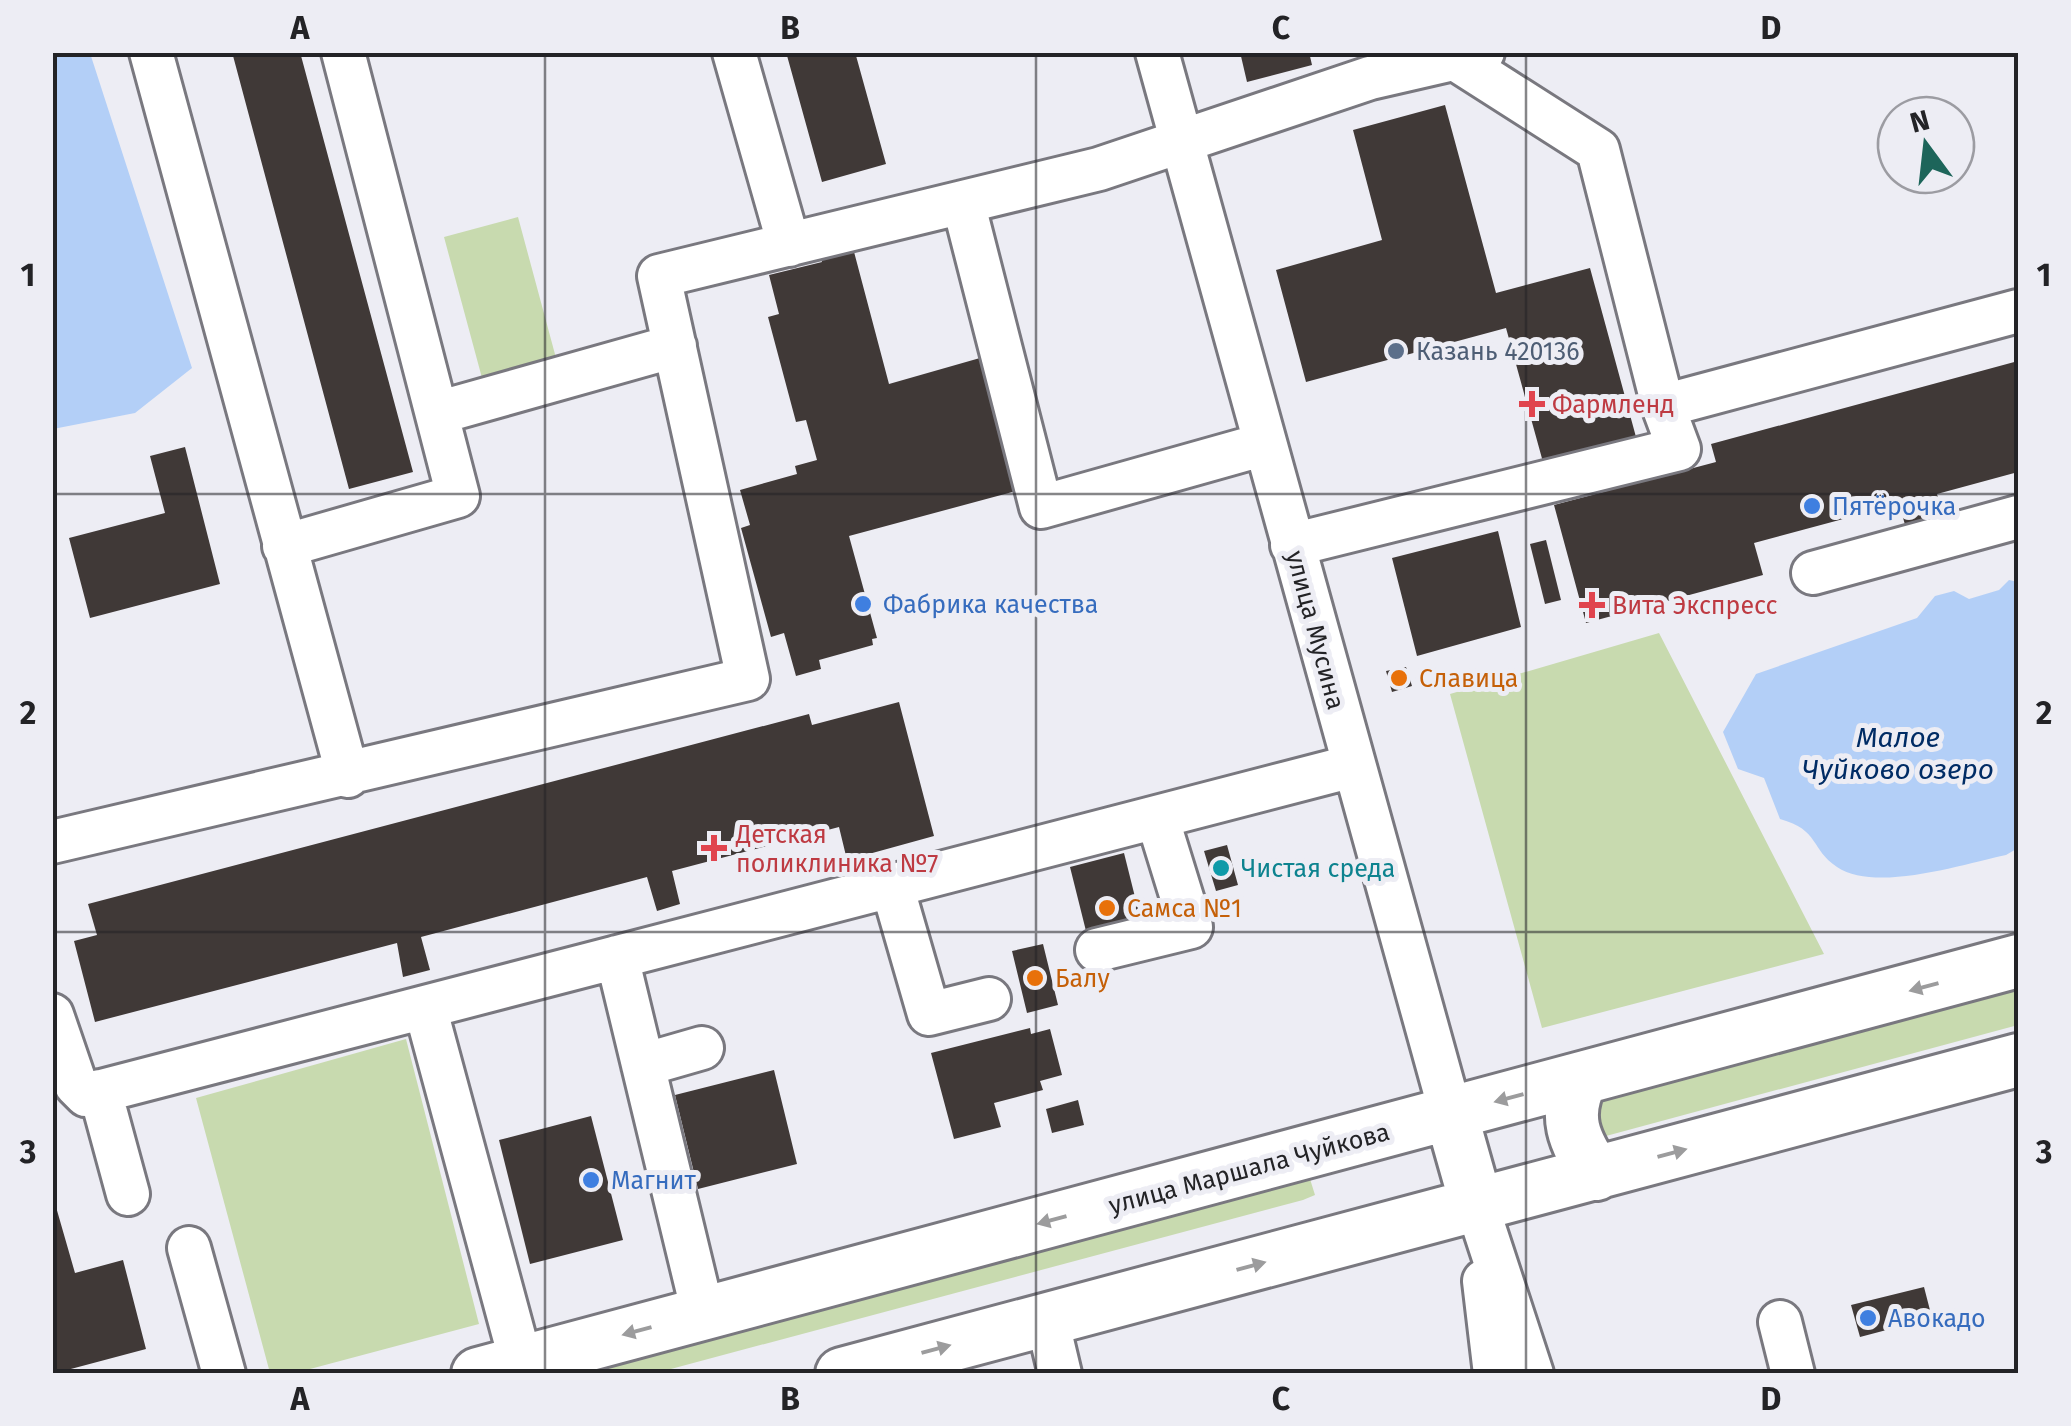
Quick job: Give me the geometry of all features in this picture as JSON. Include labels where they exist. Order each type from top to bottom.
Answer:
[{"type":"main road","name":"улица Маршала Чуйкова","points":[[500,1368],[2018,961]]},
{"type":"main road","points":[[842,1374],[2018,1060]]},
{"type":"main road","points":[[1582,1078],[1570,1104],[1570,1121],[1574,1138],[1596,1174]]},
{"type":"main road","name":"улица Мусина","points":[[1450,1114],[1477,1206]]},
{"type":"street","points":[[150,52],[348,776]]},
{"type":"street","points":[[284,546],[458,496],[343,52]]},
{"type":"street","points":[[734,52],[789,244]]},
{"type":"street","name":"улица Мусина","points":[[1157,52],[1450,1114]]},
{"type":"street","points":[[52,842],[748,680],[659,276],[1100,169],[1181,142],[1367,65],[1470,56],[1598,150],[1663,406],[1678,449],[1292,545]]},
{"type":"street","points":[[962,202],[1041,507],[1265,444]]},
{"type":"street","points":[[1663,406],[2018,311]]},
{"type":"street","points":[[437,414],[675,346]]},
{"type":"street","points":[[1813,573],[2018,517]]},
{"type":"street","points":[[52,1015],[76,1085],[86,1095],[1353,766]]},
{"type":"street","points":[[1097,950],[1191,927],[1157,817]]},
{"type":"street","points":[[892,886],[928,1014],[989,999]]},
{"type":"street","points":[[617,957],[704,1313]]},
{"type":"street","points":[[426,1007],[500,1368]]},
{"type":"street","points":[[643,1066],[702,1048]]},
{"type":"street","points":[[100,1091],[128,1194]]},
{"type":"street","name":"улица Мусина","points":[[1477,1206],[1495,1374]]},
{"type":"street","name":"улица Мусина","points":[[1477,1206],[1532,1374]]},
{"type":"street","points":[[189,1248],[224,1374]]},
{"type":"street","points":[[1047,1320],[1060,1374]]},
{"type":"street","points":[[1780,1322],[1793,1374]]},
{"type":"green space","points":[[518,217],[556,358],[482,378],[444,237]]},
{"type":"green space","points":[[1659,633],[1824,954],[1542,1028],[1450,694]]},
{"type":"green space","points":[[2018,986],[2018,1025],[1606,1136],[1597,1134],[1597,1100]]},
{"type":"green space","points":[[406,1039],[479,1324],[295,1373],[270,1373],[196,1098]]},
{"type":"green space","points":[[1310,1179],[1315,1195],[1303,1200],[656,1373],[577,1374]]},
{"type":"water","points":[[53,52],[90,53],[192,368],[135,413],[53,429]]},
{"type":"water","name":"Малое Чуйково озеро","points":[[2009,580],[2018,582],[2018,848],[2006,855],[1896,877],[1854,874],[1837,867],[1808,834],[1780,819],[1764,778],[1738,769],[1723,732],[1756,674],[1917,618],[1935,596],[1954,591],[1969,599],[1999,590]]},
{"type":"building","points":[[232,52],[300,52],[413,472],[349,489]]},
{"type":"building","points":[[786,52],[855,52],[886,164],[822,182]]},
{"type":"building","points":[[1240,52],[1309,52],[1312,65],[1247,82]]},
{"type":"building","points":[[1445,105],[1496,293],[1590,268],[1639,448],[1546,473],[1506,328],[1306,382],[1276,270],[1382,240],[1353,130]]},
{"type":"building","points":[[853,248],[889,384],[980,358],[1016,491],[849,536],[877,638],[872,639],[873,645],[819,660],[821,669],[796,676],[784,633],[771,637],[741,528],[750,525],[740,490],[797,474],[795,466],[817,460],[806,420],[796,422],[768,317],[779,314],[769,275],[822,262],[820,256]]},
{"type":"building","points":[[2018,361],[2018,472],[1937,494],[1943,517],[1906,528],[1899,504],[1754,543],[1763,575],[1586,623],[1554,505],[1716,462],[1711,444]]},
{"type":"building","points":[[185,447],[220,584],[90,618],[69,538],[165,513],[150,456]]},
{"type":"building","points":[[1498,531],[1521,627],[1417,656],[1392,558]]},
{"type":"building","points":[[1546,540],[1561,600],[1545,604],[1530,544]]},
{"type":"building","name":"Славица","points":[[1406,667],[1412,686],[1392,692],[1386,671]]},
{"type":"building","points":[[899,702],[934,836],[847,860],[839,827],[672,871],[680,904],[657,911],[647,877],[421,937],[430,970],[403,977],[397,943],[95,1022],[74,941],[97,935],[88,904],[809,714],[812,725]]},
{"type":"building","name":"Чистая среда","points":[[1227,845],[1238,885],[1216,891],[1204,851]]},
{"type":"building","points":[[1124,853],[1141,921],[1087,935],[1070,867]]},
{"type":"building","points":[[1043,944],[1058,1005],[1027,1013],[1012,951]]},
{"type":"building","points":[[1030,1028],[1031,1034],[1050,1029],[1062,1075],[1040,1081],[1043,1090],[994,1103],[1001,1127],[954,1139],[931,1053]]},
{"type":"building","points":[[774,1070],[797,1164],[698,1189],[675,1095]]},
{"type":"building","points":[[1078,1100],[1084,1125],[1052,1133],[1046,1109]]},
{"type":"building","points":[[591,1116],[623,1240],[530,1264],[499,1140]]},
{"type":"building","points":[[52,1193],[75,1273],[123,1260],[146,1349],[52,1374]]},
{"type":"building","points":[[1924,1287],[1932,1318],[1860,1337],[1851,1305]]},
{"type":"place","name":"Казань 420136","points":[[1396,351]]},
{"type":"place","name":"Фармленд","points":[[1532,404]]},
{"type":"place","name":"Пятёрочка","points":[[1812,506]]},
{"type":"place","name":"Фабрика качества","points":[[863,604]]},
{"type":"place","name":"Вита Экспресс","points":[[1592,605]]},
{"type":"place","name":"Славица","points":[[1399,678]]},
{"type":"place","name":"Детская поликлиника №7","points":[[714,848]]},
{"type":"place","name":"Чистая среда","points":[[1221,868]]},
{"type":"place","name":"Самса №1","points":[[1107,908]]},
{"type":"place","name":"Балу","points":[[1035,978]]},
{"type":"place","name":"Магнит","points":[[591,1180]]},
{"type":"place","name":"Авокадо","points":[[1868,1318]]}]
